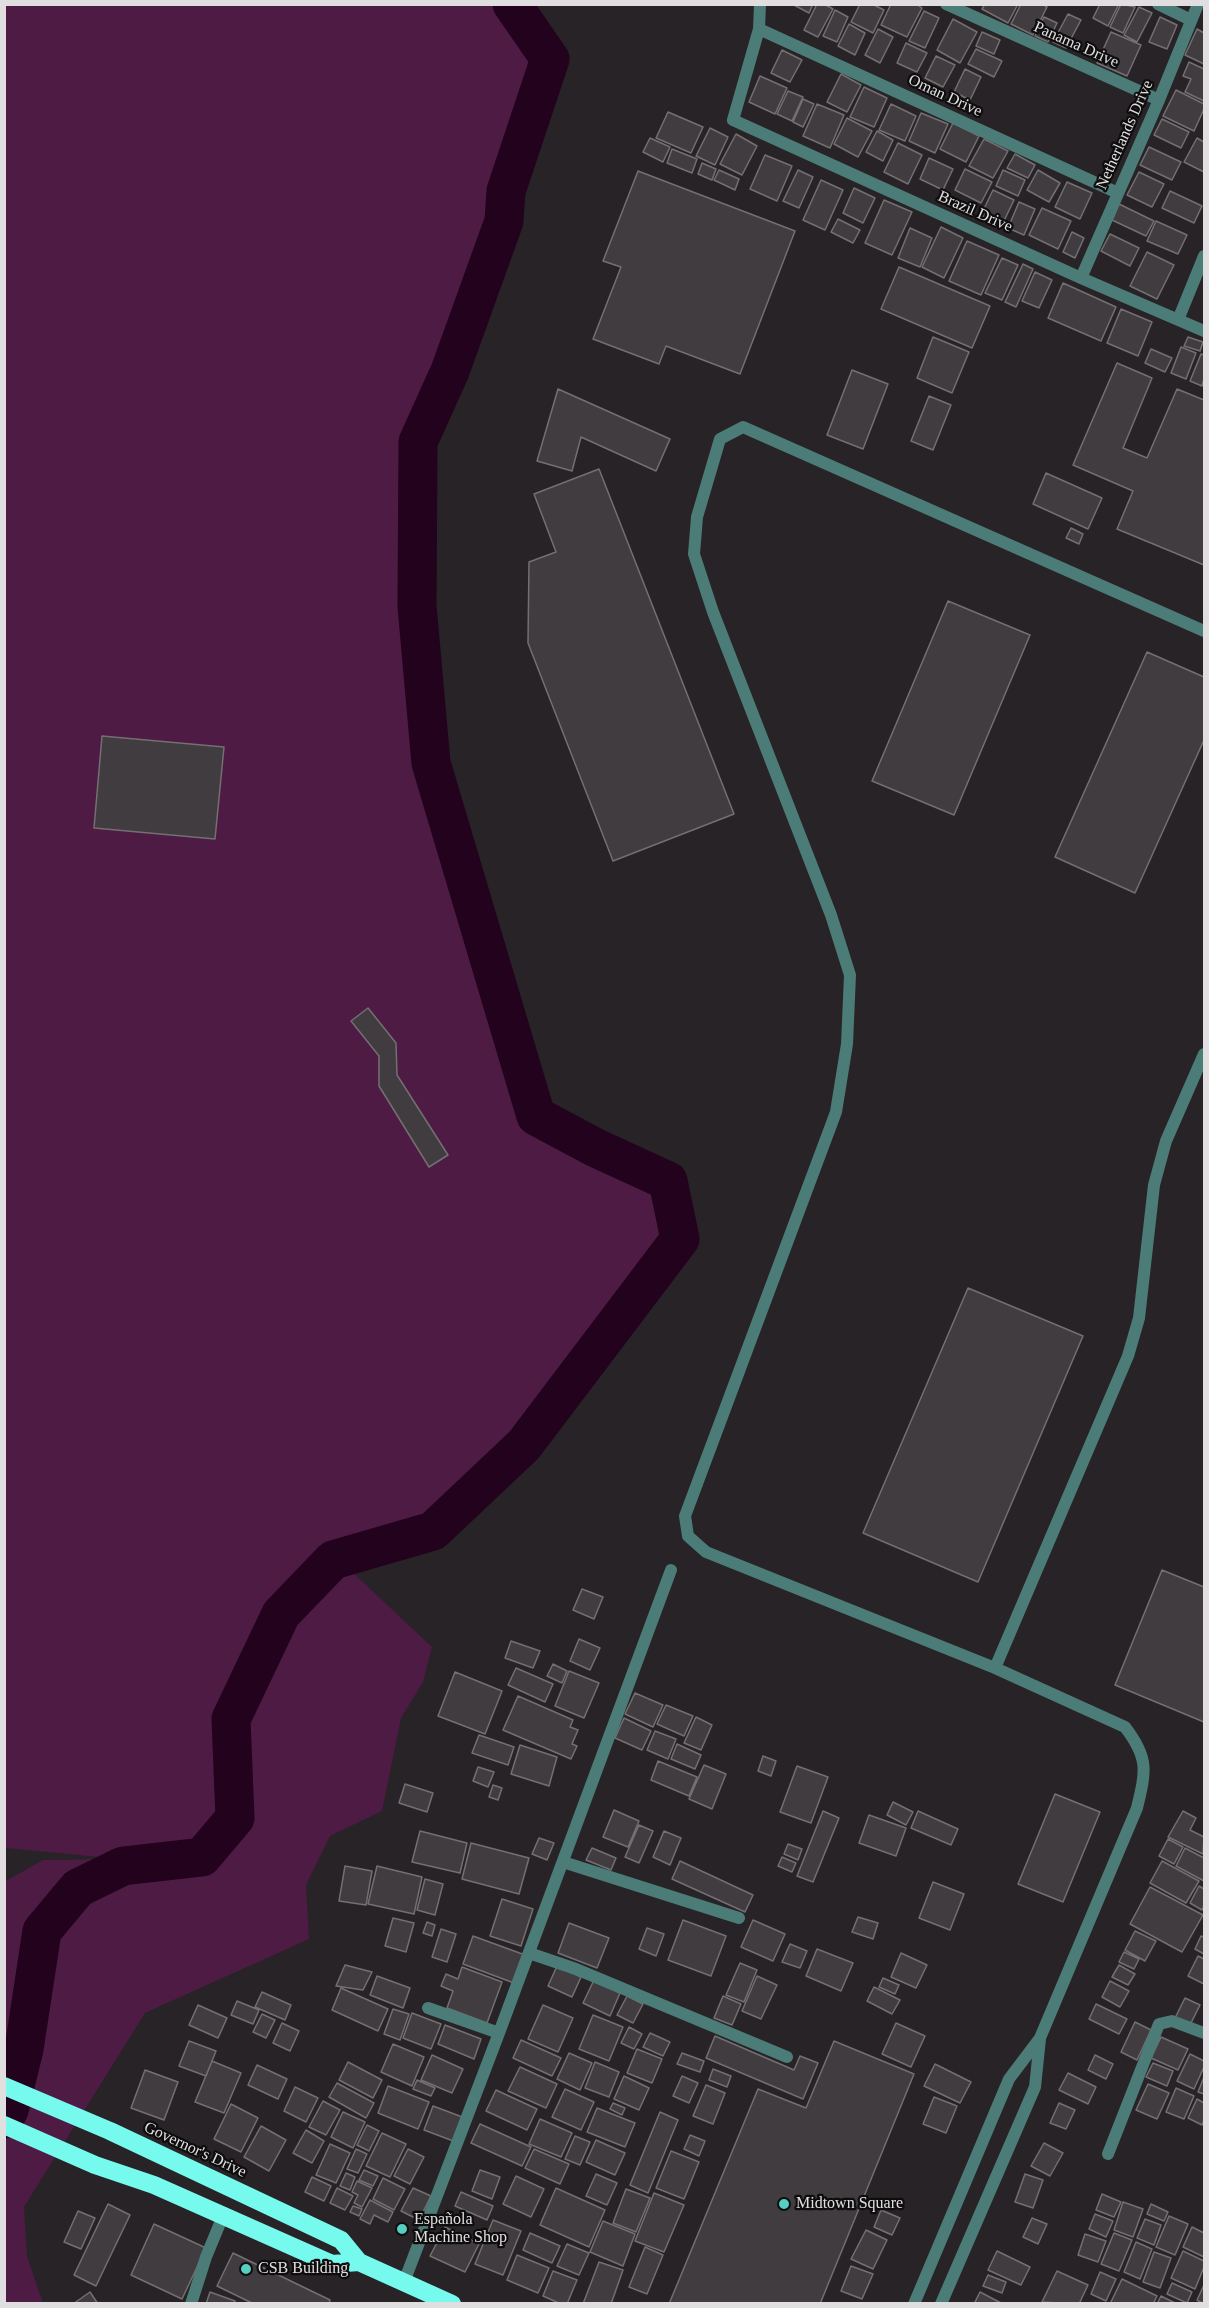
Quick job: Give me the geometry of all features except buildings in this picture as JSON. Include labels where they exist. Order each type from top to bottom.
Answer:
[{"type":"highway","name":"Governor's Drive","points":[[4,2086],[110,2131],[341,2240],[359,2262],[452,2304]]},
{"type":"highway","name":"Governor's Drive","points":[[4,2125],[95,2165],[154,2185],[332,2264],[359,2262]]},
{"type":"street","points":[[759,28],[760,4]]},
{"type":"street","name":"Panama Drive","points":[[946,4],[1159,100]]},
{"type":"street","points":[[1158,4],[1191,20]]},
{"type":"street","name":"Netherlands Drive","points":[[1081,278],[1159,100],[1198,4]]},
{"type":"street","name":"Brazil Drive","points":[[759,28],[733,120],[1081,278],[1204,331]]},
{"type":"street","name":"Oman Drive","points":[[759,28],[1118,193]]},
{"type":"street","points":[[1178,320],[1204,256]]},
{"type":"street","points":[[914,2304],[1009,2079],[1041,2038],[1137,1808],[1143,1782],[1144,1764],[1139,1745],[1125,1727],[995,1668],[706,1552],[688,1536],[685,1516],[836,1112],[848,1044],[850,975],[831,915],[713,612],[694,554],[697,517],[720,440],[743,427],[1204,631]]},
{"type":"street","points":[[995,1668],[1128,1356],[1138,1317],[1154,1185],[1166,1141],[1204,1054]]},
{"type":"street","points":[[404,2282],[671,1570]]},
{"type":"street","points":[[562,1862],[739,1918]]},
{"type":"street","points":[[529,1953],[576,1969],[787,2056]]},
{"type":"street","points":[[428,2008],[499,2033]]},
{"type":"street","points":[[1108,2154],[1160,2024],[1172,2021],[1204,2033]]},
{"type":"street","points":[[941,2304],[1035,2087],[1041,2038]]},
{"type":"street","points":[[191,2304],[206,2257],[224,2216]]},
{"type":"shaded area","points":[[5,5],[498,5],[540,62],[442,366],[407,445],[410,628],[422,761],[530,1124],[658,1186],[672,1236],[516,1441],[427,1522],[331,1551],[277,1607],[222,1720],[225,1814],[223,1720],[279,1606],[332,1553],[432,1647],[423,1682],[401,1718],[382,1811],[330,1836],[306,1885],[309,1939],[145,2013],[24,2207],[27,2256],[43,2303],[5,2303],[4,1882],[43,1860],[121,1859],[5,1848]]},
{"type":"waterway","points":[[4,2119],[9,2110],[24,2049],[42,1931],[78,1888],[123,1866],[202,1857],[235,1818],[231,1719],[281,1614],[333,1560],[433,1531],[524,1445],[680,1239],[668,1181],[596,1148],[536,1116],[431,763],[417,606],[418,442],[450,371],[504,221],[506,191],[550,59],[512,4]]},
{"type":"place","name":"Midtown Square","points":[[784,2204]]},
{"type":"place","name":"Española Machine Shop","points":[[402,2229]]},
{"type":"place","name":"CSB Building","points":[[246,2269]]}]
